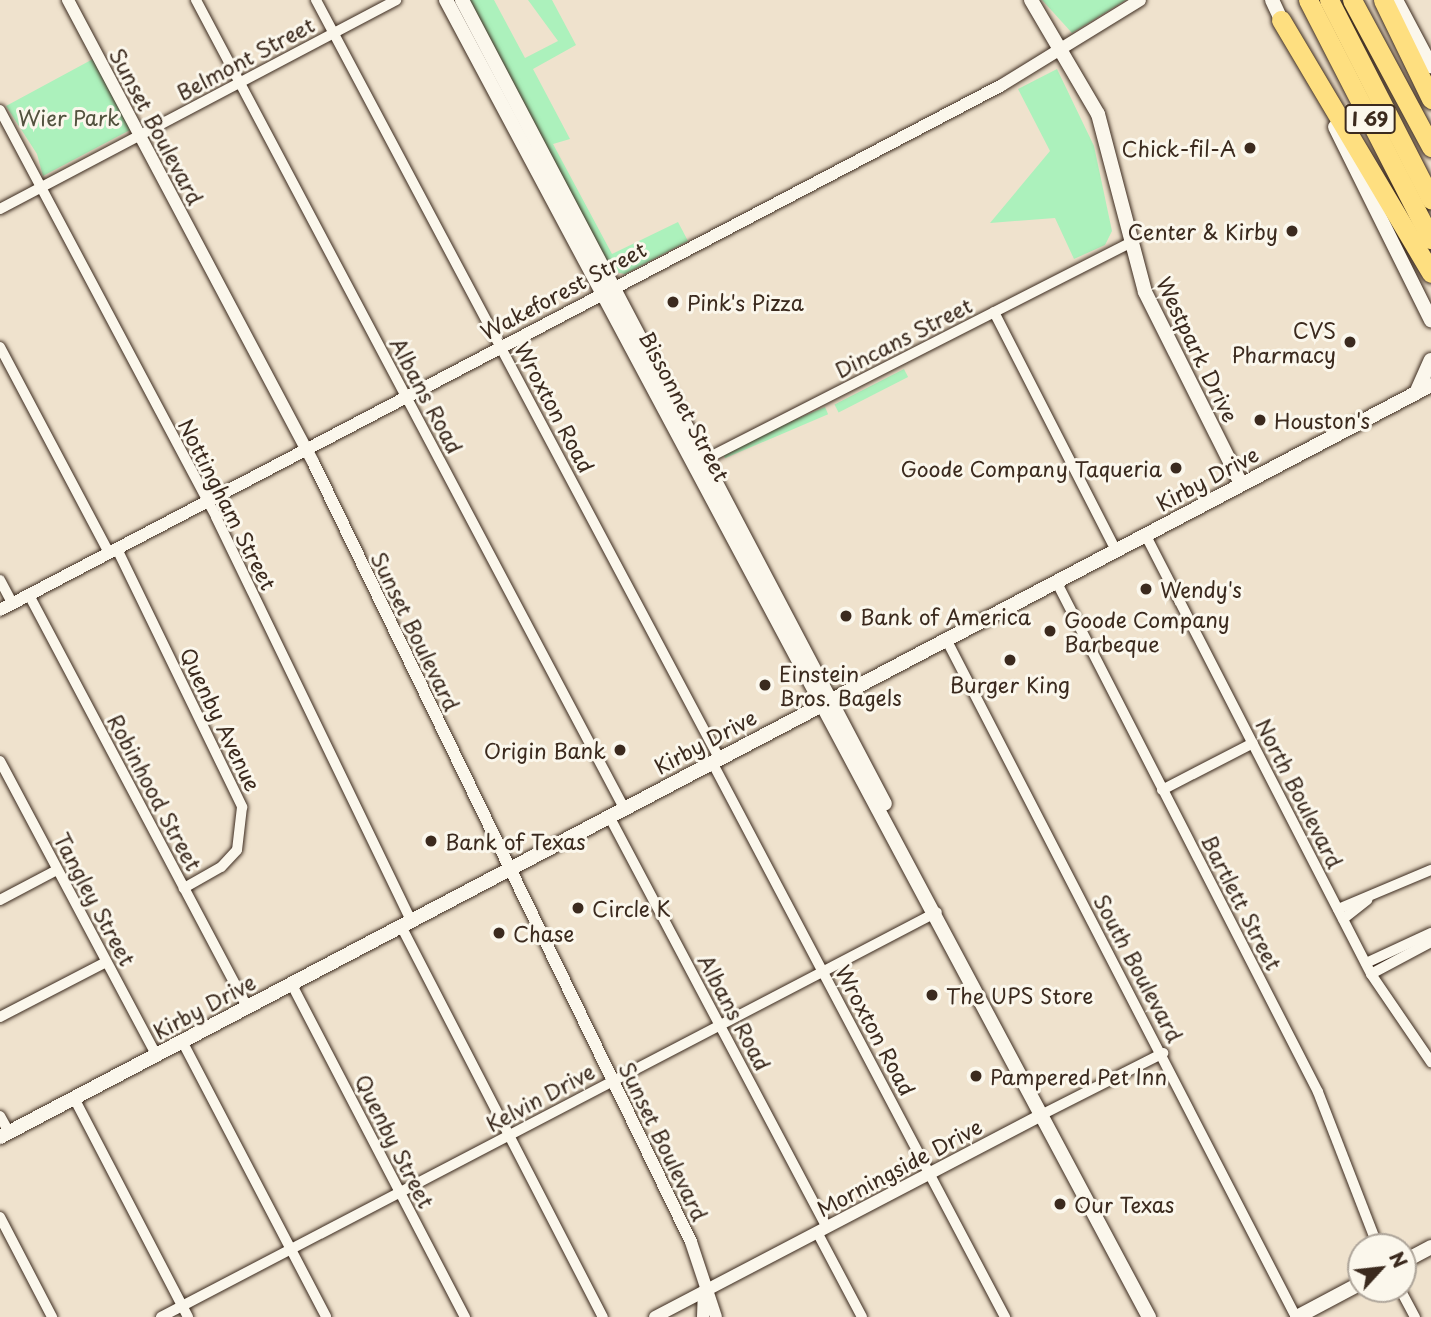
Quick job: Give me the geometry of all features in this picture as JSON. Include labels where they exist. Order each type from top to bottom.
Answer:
[{"type":"highway","name":"I 69","points":[[1308,0],[1431,239]]},
{"type":"highway","points":[[1329,0],[1431,199]]},
{"type":"highway","name":"I 69","points":[[1352,0],[1431,147]]},
{"type":"highway","points":[[1383,0],[1431,99]]},
{"type":"highway","points":[[1281,20],[1431,273]]},
{"type":"main road","name":"Bissonnet Street","points":[[446,0],[693,466],[758,571]]},
{"type":"main road","name":"Bissonnet Street","points":[[462,0],[708,458],[758,571],[1149,1317]]},
{"type":"main road","name":"Westpark Drive","points":[[1031,0],[1063,50],[1102,127],[1131,242],[1150,303],[1241,484]]},
{"type":"main road","points":[[1272,0],[1431,319]]},
{"type":"main road","points":[[1396,0],[1431,66]]},
{"type":"main road","points":[[1431,360],[1416,393],[1431,394]]},
{"type":"main road","name":"Kirby Drive","points":[[4,1135],[1431,385]]},
{"type":"main road","points":[[1296,1317],[1347,1290]]},
{"type":"street","name":"Sunset Boulevard","points":[[68,0],[306,448],[691,1242],[704,1291],[716,1317]]},
{"type":"street","name":"Albans Road","points":[[196,0],[624,808]]},
{"type":"street","name":"Wroxton Road","points":[[316,0],[501,344],[1005,1317]]},
{"type":"street","name":"Belmont Street","points":[[0,209],[396,0]]},
{"type":"street","name":"Wakeforest Street","points":[[0,610],[1063,50],[1140,0]]},
{"type":"street","name":"Nottingham Street","points":[[0,110],[207,501],[406,923],[509,1135],[603,1317]]},
{"type":"street","name":"Dincans Street","points":[[693,466],[1131,242]]},
{"type":"street","points":[[994,312],[1116,550]]},
{"type":"street","name":"Quenby Avenue","points":[[0,346],[113,551],[242,807],[237,850],[222,867],[184,888]]},
{"type":"street","name":"North Boulevard","points":[[1145,534],[1371,974],[1431,1062]]},
{"type":"street","points":[[0,580],[12,603]]},
{"type":"street","name":"Bartlett Street","points":[[1056,581],[1318,1092],[1373,1233]]},
{"type":"street","name":"Robinhood Street","points":[[29,595],[247,1007]]},
{"type":"street","name":"South Boulevard","points":[[946,639],[1163,1053],[1296,1317]]},
{"type":"street","points":[[1162,790],[1252,743]]},
{"type":"street","name":"Tangley Street","points":[[0,761],[4,778],[57,870],[156,1055]]},
{"type":"street","name":"Albans Road","points":[[609,816],[719,1025],[822,1229],[862,1317]]},
{"type":"street","points":[[1341,914],[1429,867]]},
{"type":"street","points":[[0,900],[57,870]]},
{"type":"street","name":"Kelvin Drive","points":[[161,1317],[937,912]]},
{"type":"street","points":[[1366,963],[1401,944],[1431,933]]},
{"type":"street","points":[[1371,974],[1431,942]]},
{"type":"street","points":[[1401,944],[1407,956]]},
{"type":"street","points":[[0,1017],[106,962]]},
{"type":"street","name":"Quenby Street","points":[[291,983],[465,1317]]},
{"type":"street","points":[[182,1041],[326,1317]]},
{"type":"street","name":"Morningside Drive","points":[[654,1317],[1163,1053]]},
{"type":"street","points":[[74,1098],[188,1317]]},
{"type":"street","points":[[0,1116],[4,1135]]},
{"type":"street","points":[[0,1217],[52,1317]]},
{"type":"street","name":"Sunset Boulevard","points":[[703,1317],[704,1291]]},
{"type":"green space","points":[[467,0],[494,0],[525,58],[558,41],[528,0],[552,0],[576,45],[533,69],[570,139],[553,144],[612,254],[678,222],[688,241],[625,274],[613,272]]},
{"type":"green space","points":[[1042,0],[1126,0],[1072,33]]},
{"type":"green space","name":"Wier Park","points":[[93,59],[132,129],[43,176],[37,154],[6,106]]},
{"type":"green space","points":[[1057,69],[1094,146],[1112,231],[1105,245],[1074,259],[1055,218],[990,223],[1050,151],[1018,89]]},
{"type":"green space","points":[[904,369],[908,377],[839,412],[835,404]]},
{"type":"green space","points":[[825,407],[828,414],[725,458],[722,451]]},
{"type":"place","name":"Chick-fil-A","points":[[1250,148]]},
{"type":"place","name":"Center & Kirby","points":[[1292,231]]},
{"type":"place","name":"Pink's Pizza","points":[[673,302]]},
{"type":"place","name":"CVS Pharmacy","points":[[1350,342]]},
{"type":"place","name":"Houston's","points":[[1260,420]]},
{"type":"place","name":"Goode Company Taqueria","points":[[1176,468]]},
{"type":"place","name":"Wendy's","points":[[1146,589]]},
{"type":"place","name":"Bank of America","points":[[846,616]]},
{"type":"place","name":"Goode Company Barbeque","points":[[1050,631]]},
{"type":"place","name":"Burger King","points":[[1010,660]]},
{"type":"place","name":"Einstein Bros. Bagels","points":[[765,685]]},
{"type":"place","name":"Origin Bank","points":[[620,750]]},
{"type":"place","name":"Bank of Texas","points":[[431,841]]},
{"type":"place","name":"Circle K","points":[[578,908]]},
{"type":"place","name":"Chase","points":[[499,933]]},
{"type":"place","name":"The UPS Store","points":[[932,995]]},
{"type":"place","name":"Pampered Pet Inn","points":[[976,1076]]},
{"type":"place","name":"Our Texas","points":[[1060,1204]]}]
